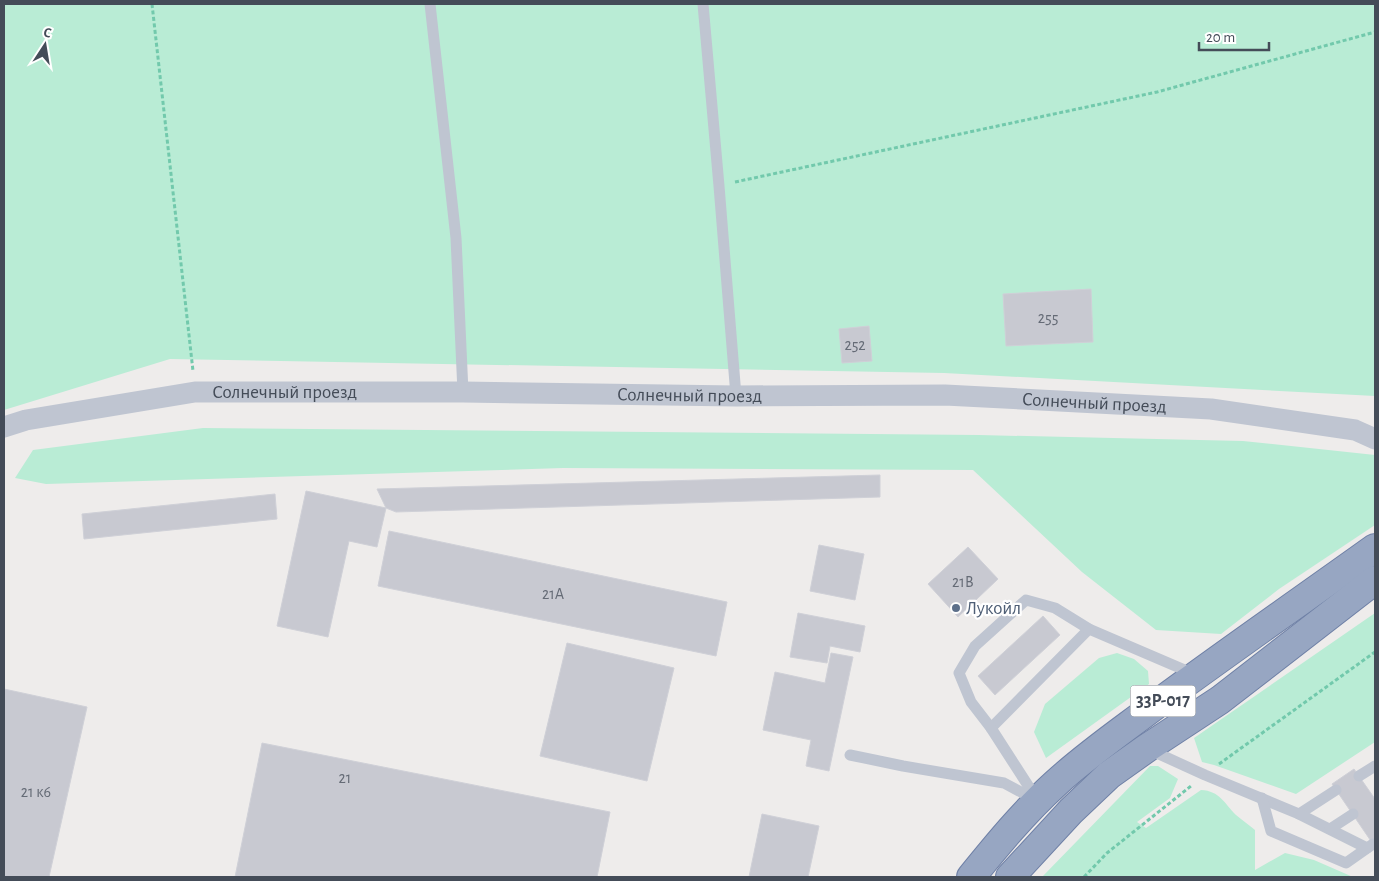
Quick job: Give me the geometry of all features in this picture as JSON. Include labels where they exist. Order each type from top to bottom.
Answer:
[{"type":"highway","name":"33Р-017","points":[[971,877],[1038,801],[1081,762],[1197,675],[1375,548]]},
{"type":"highway","name":"33Р-017","points":[[1010,877],[1077,805],[1109,775],[1146,748],[1220,700],[1375,580]]},
{"type":"street","name":"Солнечный проезд","points":[[4,427],[26,420],[195,392],[463,392],[736,396],[945,395],[1211,409],[1354,430],[1375,439]]},
{"type":"lane","points":[[430,4],[456,238],[463,392]]},
{"type":"lane","points":[[703,4],[720,186],[736,396]]},
{"type":"lane","points":[[1038,801],[991,728],[971,702],[959,673],[975,646],[1026,600],[1055,608],[1089,629],[1197,675]]},
{"type":"lane","points":[[991,728],[1089,629]]},
{"type":"lane","points":[[1146,748],[1205,775],[1262,798],[1299,814],[1330,830],[1370,846],[1346,863],[1271,831],[1262,798]]},
{"type":"lane","points":[[850,754],[903,766],[1004,783],[1038,801]]},
{"type":"lane","points":[[1359,776],[1375,766]]},
{"type":"lane","points":[[1299,814],[1336,790]]},
{"type":"lane","points":[[1330,830],[1353,814]]},
{"type":"path","points":[[152,4],[195,392]]},
{"type":"path","points":[[720,186],[1156,92],[1375,32]]},
{"type":"path","points":[[1084,877],[1107,853],[1205,775],[1375,652]]},
{"type":"green space","points":[[4,4],[1375,4],[1375,396],[944,373],[170,359],[4,410]]},
{"type":"green space","points":[[203,428],[979,435],[1243,441],[1375,455],[1375,525],[1279,589],[1221,634],[1156,630],[1082,572],[973,470],[563,468],[46,484],[15,478],[33,450]]},
{"type":"green space","points":[[1375,613],[1375,742],[1296,794],[1202,762],[1194,738]]},
{"type":"green space","points":[[1117,653],[1134,659],[1148,671],[1149,684],[1046,758],[1034,732],[1045,704],[1099,658]]},
{"type":"green space","points":[[1150,766],[1158,766],[1178,779],[1170,798],[1137,822],[1146,828],[1201,790],[1207,791],[1217,795],[1236,815],[1255,830],[1255,870],[1285,853],[1314,860],[1353,877],[1042,877]]},
{"type":"building","points":[[1091,289],[1093,342],[1006,346],[1003,294]]},
{"type":"building","points":[[869,326],[872,361],[842,363],[839,329]]},
{"type":"building","points":[[880,475],[880,497],[396,512],[386,508],[377,489]]},
{"type":"building","points":[[306,491],[386,508],[377,547],[349,541],[328,637],[277,626]]},
{"type":"building","points":[[275,494],[277,519],[84,539],[82,514]]},
{"type":"building","points":[[389,531],[727,602],[716,656],[378,586]]},
{"type":"building","points":[[819,545],[864,554],[855,600],[810,591]]},
{"type":"building","points":[[968,547],[998,579],[958,617],[928,584]]},
{"type":"building","points":[[798,613],[865,626],[860,652],[830,646],[827,663],[790,657]]},
{"type":"building","points":[[1043,616],[1060,635],[995,695],[978,676]]},
{"type":"building","points":[[567,643],[674,668],[647,781],[540,756]]},
{"type":"building","points":[[831,653],[853,657],[829,771],[806,766],[811,740],[763,730],[775,672],[825,683]]},
{"type":"building","points":[[4,689],[87,707],[49,877],[4,877]]},
{"type":"building","points":[[262,743],[610,812],[597,877],[235,877]]},
{"type":"building","points":[[1354,769],[1375,799],[1375,847],[1332,784]]},
{"type":"building","points":[[762,814],[819,826],[808,877],[749,877]]},
{"type":"place","name":"Лукойл","points":[[956,608]]}]
